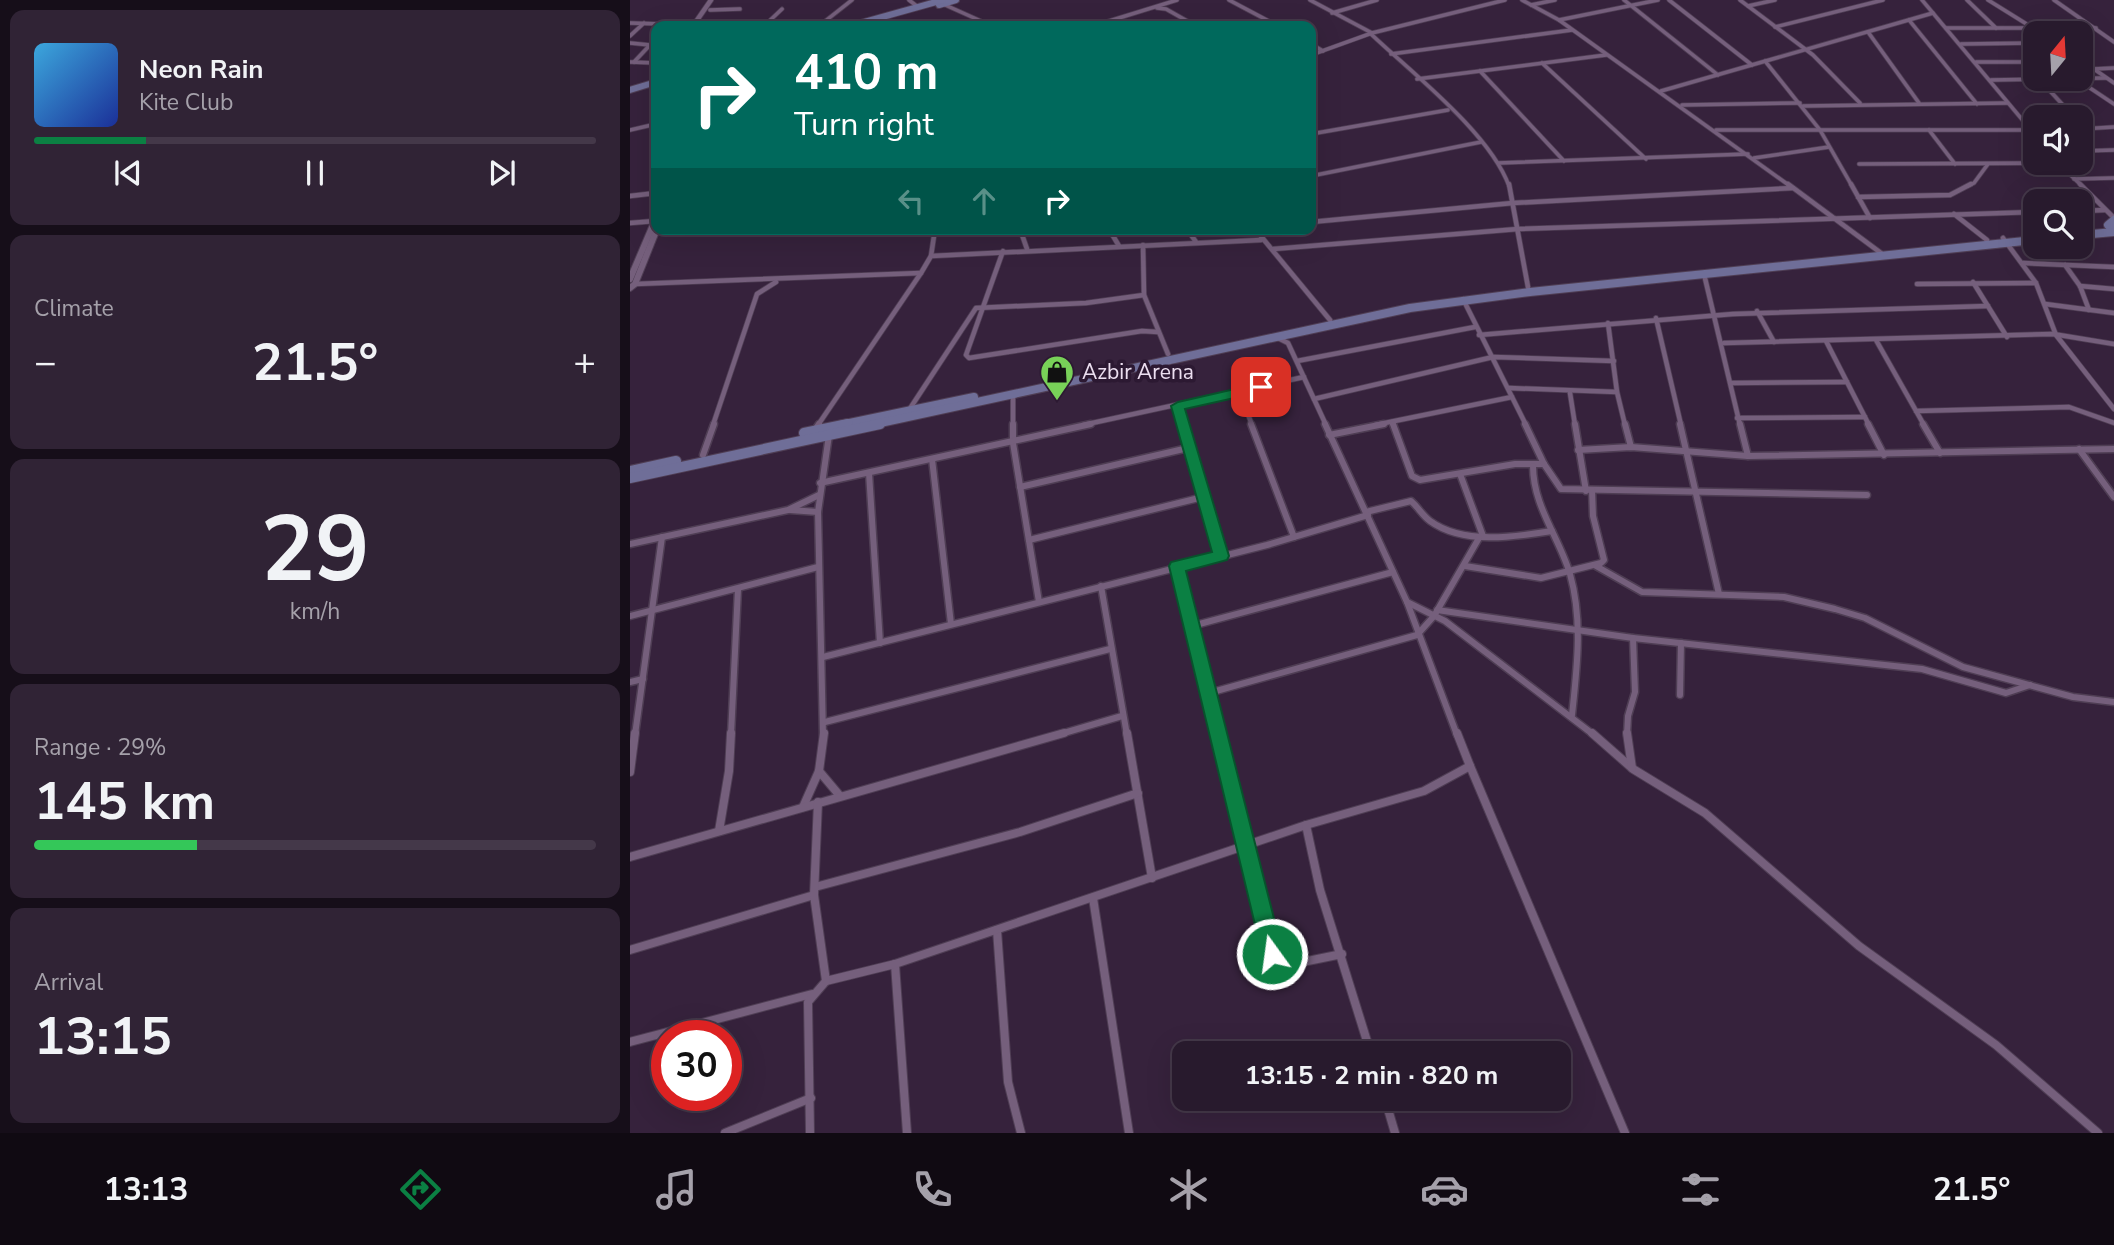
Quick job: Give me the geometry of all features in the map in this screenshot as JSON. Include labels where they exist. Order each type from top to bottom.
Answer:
[{"type":"main road","points":[[868,21],[956,0]]},
{"type":"main road","points":[[880,21],[943,2]]},
{"type":"main road","points":[[630,91],[651,85]]},
{"type":"main road","points":[[2093,229],[2113,225]]},
{"type":"main road","points":[[630,478],[1013,395],[1422,300],[1704,274],[2023,239]]},
{"type":"main road","points":[[630,471],[1168,354],[1293,334],[1528,287],[1883,254],[1987,240],[2006,241]]},
{"type":"street","points":[[700,21],[710,10],[713,0]]},
{"type":"street","points":[[699,21],[713,0]]},
{"type":"street","points":[[825,21],[852,0]]},
{"type":"street","points":[[909,0],[918,7]]},
{"type":"street","points":[[1108,21],[1176,0]]},
{"type":"street","points":[[1229,0],[1269,21]]},
{"type":"street","points":[[1310,0],[1372,34],[1481,142],[1498,163],[1509,184],[1528,287]]},
{"type":"street","points":[[1332,13],[1377,0]]},
{"type":"street","points":[[1316,53],[1372,34],[1505,0]]},
{"type":"street","points":[[1522,0],[1559,20],[1661,91],[1883,254]]},
{"type":"street","points":[[1531,5],[1555,0]]},
{"type":"street","points":[[1624,0],[1718,75]]},
{"type":"street","points":[[1559,20],[1658,0]]},
{"type":"street","points":[[1669,0],[1752,65]]},
{"type":"street","points":[[1740,0],[1805,50],[1860,103]]},
{"type":"street","points":[[1748,6],[1775,0]]},
{"type":"street","points":[[1775,27],[1883,0]]},
{"type":"street","points":[[1922,0],[2023,120]]},
{"type":"street","points":[[1967,0],[1996,28]]},
{"type":"street","points":[[1988,0],[2023,22]]},
{"type":"street","points":[[2054,0],[2114,42]]},
{"type":"street","points":[[943,2],[982,21]]},
{"type":"street","points":[[1166,9],[1169,2]]},
{"type":"street","points":[[1153,7],[1166,9],[1187,21]]},
{"type":"street","points":[[710,10],[740,9]]},
{"type":"street","points":[[769,21],[782,9]]},
{"type":"street","points":[[1661,91],[1933,13]]},
{"type":"street","points":[[1909,20],[1976,103]]},
{"type":"street","points":[[630,23],[651,23]]},
{"type":"street","points":[[630,36],[644,23]]},
{"type":"street","points":[[1946,28],[2023,28]]},
{"type":"street","points":[[1391,54],[1572,30]]},
{"type":"street","points":[[1868,32],[1919,103]]},
{"type":"street","points":[[630,43],[650,45],[632,62]]},
{"type":"street","points":[[1961,44],[2023,43]]},
{"type":"street","points":[[1316,47],[1323,51]]},
{"type":"street","points":[[1417,79],[1607,54]]},
{"type":"street","points":[[1765,61],[1802,104],[1820,130],[1870,218]]},
{"type":"street","points":[[632,62],[651,63]]},
{"type":"street","points":[[1976,62],[2023,62]]},
{"type":"street","points":[[1542,63],[1647,159]]},
{"type":"street","points":[[2093,69],[2114,68]]},
{"type":"street","points":[[2093,69],[2114,83]]},
{"type":"street","points":[[1480,71],[1564,161]]},
{"type":"street","points":[[2093,78],[2106,78]]},
{"type":"street","points":[[1991,80],[2023,79]]},
{"type":"street","points":[[2093,90],[2114,104]]},
{"type":"street","points":[[2050,91],[2063,105]]},
{"type":"street","points":[[1680,105],[2008,103]]},
{"type":"street","points":[[1316,133],[1448,110]]},
{"type":"street","points":[[630,130],[651,125]]},
{"type":"street","points":[[2093,127],[2114,127]]},
{"type":"street","points":[[1714,130],[2023,132]]},
{"type":"street","points":[[1929,130],[1955,164]]},
{"type":"street","points":[[1316,175],[1481,142]]},
{"type":"street","points":[[1754,158],[1829,147]]},
{"type":"street","points":[[2093,151],[2114,150]]},
{"type":"street","points":[[1498,163],[1748,154]]},
{"type":"street","points":[[1859,164],[2023,164]]},
{"type":"street","points":[[1858,197],[1950,195],[1974,183],[1988,164]]},
{"type":"street","points":[[2070,175],[2105,210],[2113,225]]},
{"type":"street","points":[[2074,179],[2114,178]]},
{"type":"street","points":[[1316,222],[1513,203],[1793,188]]},
{"type":"street","points":[[630,196],[651,194]]},
{"type":"street","points":[[2093,210],[2105,210]]},
{"type":"street","points":[[1273,248],[1518,229],[2023,212]]},
{"type":"street","points":[[1954,214],[1987,240]]},
{"type":"street","points":[[630,223],[651,220]]},
{"type":"street","points":[[632,285],[651,233]]},
{"type":"street","points":[[632,285],[654,235]]},
{"type":"street","points":[[815,431],[920,275],[931,256],[935,235]]},
{"type":"street","points":[[1022,235],[1027,249]]},
{"type":"street","points":[[1113,235],[1119,246]]},
{"type":"street","points":[[1191,235],[1196,242]]},
{"type":"street","points":[[1258,235],[1273,248],[1289,274],[1330,320]]},
{"type":"street","points":[[931,256],[1027,249],[1261,240]]},
{"type":"street","points":[[2006,241],[2036,283],[2056,335],[2114,409]]},
{"type":"street","points":[[1143,245],[1144,295],[1168,354]]},
{"type":"street","points":[[1003,251],[966,355],[969,358],[1142,331],[1158,332]]},
{"type":"street","points":[[2023,263],[2114,267]]},
{"type":"street","points":[[2065,265],[2080,286],[2089,310]]},
{"type":"street","points":[[1704,274],[1718,313],[1737,418],[1748,456]]},
{"type":"street","points":[[632,285],[920,275]]},
{"type":"street","points":[[632,285],[751,283],[920,275]]},
{"type":"street","points":[[703,455],[757,294],[776,282]]},
{"type":"street","points":[[1973,282],[2007,338]]},
{"type":"street","points":[[751,283],[757,294]]},
{"type":"street","points":[[1917,284],[2036,283]]},
{"type":"street","points":[[2080,286],[2114,289]]},
{"type":"street","points":[[909,410],[974,309],[982,306],[1086,303],[1144,295]]},
{"type":"street","points":[[1463,299],[1544,464],[1561,489],[1867,495]]},
{"type":"street","points":[[2045,304],[2114,313]]},
{"type":"street","points":[[1479,335],[1718,313],[1881,306],[1988,306]]},
{"type":"street","points":[[1757,311],[1774,342]]},
{"type":"street","points":[[1142,331],[1151,317]]},
{"type":"street","points":[[1656,318],[1719,594]]},
{"type":"street","points":[[1608,323],[1617,392],[1631,447]]},
{"type":"street","points":[[1297,361],[1475,327]]},
{"type":"street","points":[[1288,343],[1293,334]]},
{"type":"street","points":[[1724,343],[2056,335],[2114,344]]},
{"type":"street","points":[[1276,337],[1288,343],[1297,361],[1407,602],[1417,635],[1470,766],[1625,1133]]},
{"type":"street","points":[[1876,340],[1940,453]]},
{"type":"street","points":[[1826,341],[1884,455]]},
{"type":"street","points":[[1314,399],[1493,357],[1614,361]]},
{"type":"street","points":[[820,483],[1013,443],[1304,377]]},
{"type":"street","points":[[1731,383],[1847,382]]},
{"type":"street","points":[[1509,388],[1570,393],[1617,392]]},
{"type":"street","points":[[1240,393],[1294,537]]},
{"type":"street","points":[[1465,566],[1525,578],[1596,566],[1604,560],[1578,450],[1570,393]]},
{"type":"street","points":[[1013,395],[1013,443],[1039,601]]},
{"type":"street","points":[[1329,435],[1512,397]]},
{"type":"street","points":[[1178,406],[1221,556]]},
{"type":"street","points":[[1916,411],[2068,407],[2114,423]]},
{"type":"street","points":[[1737,418],[1865,417]]},
{"type":"street","points":[[1392,422],[1415,478],[1460,474],[1515,464],[1544,464]]},
{"type":"street","points":[[803,807],[818,771],[825,722],[818,512],[820,483],[829,435]]},
{"type":"street","points":[[1578,450],[1631,447],[1748,456],[2114,449]]},
{"type":"street","points":[[1020,487],[1188,448]]},
{"type":"street","points":[[2079,449],[2114,497]]},
{"type":"street","points":[[932,459],[951,624]]},
{"type":"street","points":[[1532,466],[1533,483],[1569,572],[1581,632],[1572,715]]},
{"type":"street","points":[[869,473],[880,643]]},
{"type":"street","points":[[1209,694],[1417,635],[1436,613],[1481,537],[1460,474]]},
{"type":"street","points":[[1577,491],[1590,501]]},
{"type":"street","points":[[630,544],[788,510],[819,495]]},
{"type":"street","points":[[1029,540],[1203,497]]},
{"type":"street","points":[[823,657],[1294,537],[1411,501],[1429,520],[1481,537],[1521,537],[1552,531]]},
{"type":"street","points":[[788,510],[818,512]]},
{"type":"street","points":[[630,771],[662,537]]},
{"type":"street","points":[[1177,566],[1272,954],[1288,965],[1342,954]]},
{"type":"street","points":[[1596,566],[1642,592],[1784,597],[1865,618],[1963,667],[2073,697],[2114,702]]},
{"type":"street","points":[[630,616],[818,567]]},
{"type":"street","points":[[1192,626],[1393,572]]},
{"type":"street","points":[[1101,586],[1152,878]]},
{"type":"street","points":[[719,831],[729,771],[738,589]]},
{"type":"street","points":[[1407,602],[1436,613],[1486,618],[1494,616],[1581,632],[1922,669],[2006,693],[2030,685]]},
{"type":"street","points":[[1436,613],[1572,715],[1633,769],[1704,813],[1859,946],[1996,1045],[2098,1133]]},
{"type":"street","points":[[1633,638],[1635,692],[1628,716],[1627,741],[1633,769]]},
{"type":"street","points":[[1680,695],[1681,643]]},
{"type":"street","points":[[825,722],[1111,649]]},
{"type":"street","points":[[630,682],[643,678]]},
{"type":"street","points":[[630,857],[1122,716]]},
{"type":"street","points":[[810,1133],[808,1002],[812,994],[826,981],[895,964],[1306,825],[1424,791],[1470,766]]},
{"type":"street","points":[[818,771],[840,796]]},
{"type":"street","points":[[630,950],[814,891],[1020,832],[1138,793]]},
{"type":"street","points":[[818,802],[814,891],[826,981]]},
{"type":"street","points":[[1306,825],[1320,890],[1367,1041]]},
{"type":"street","points":[[1093,898],[1129,1133]]},
{"type":"street","points":[[997,930],[1008,1082],[1021,1133]]},
{"type":"street","points":[[895,964],[908,1133]]},
{"type":"street","points":[[630,1042],[812,994]]},
{"type":"street","points":[[725,1133],[811,1098]]},
{"type":"street","points":[[1389,1111],[1395,1133]]},
{"type":"place","name":"Azbir Arena","points":[[1057,402]]},
{"type":"route","points":[[1261,387],[1178,406],[1221,556],[1177,566],[1272,954]]}]
